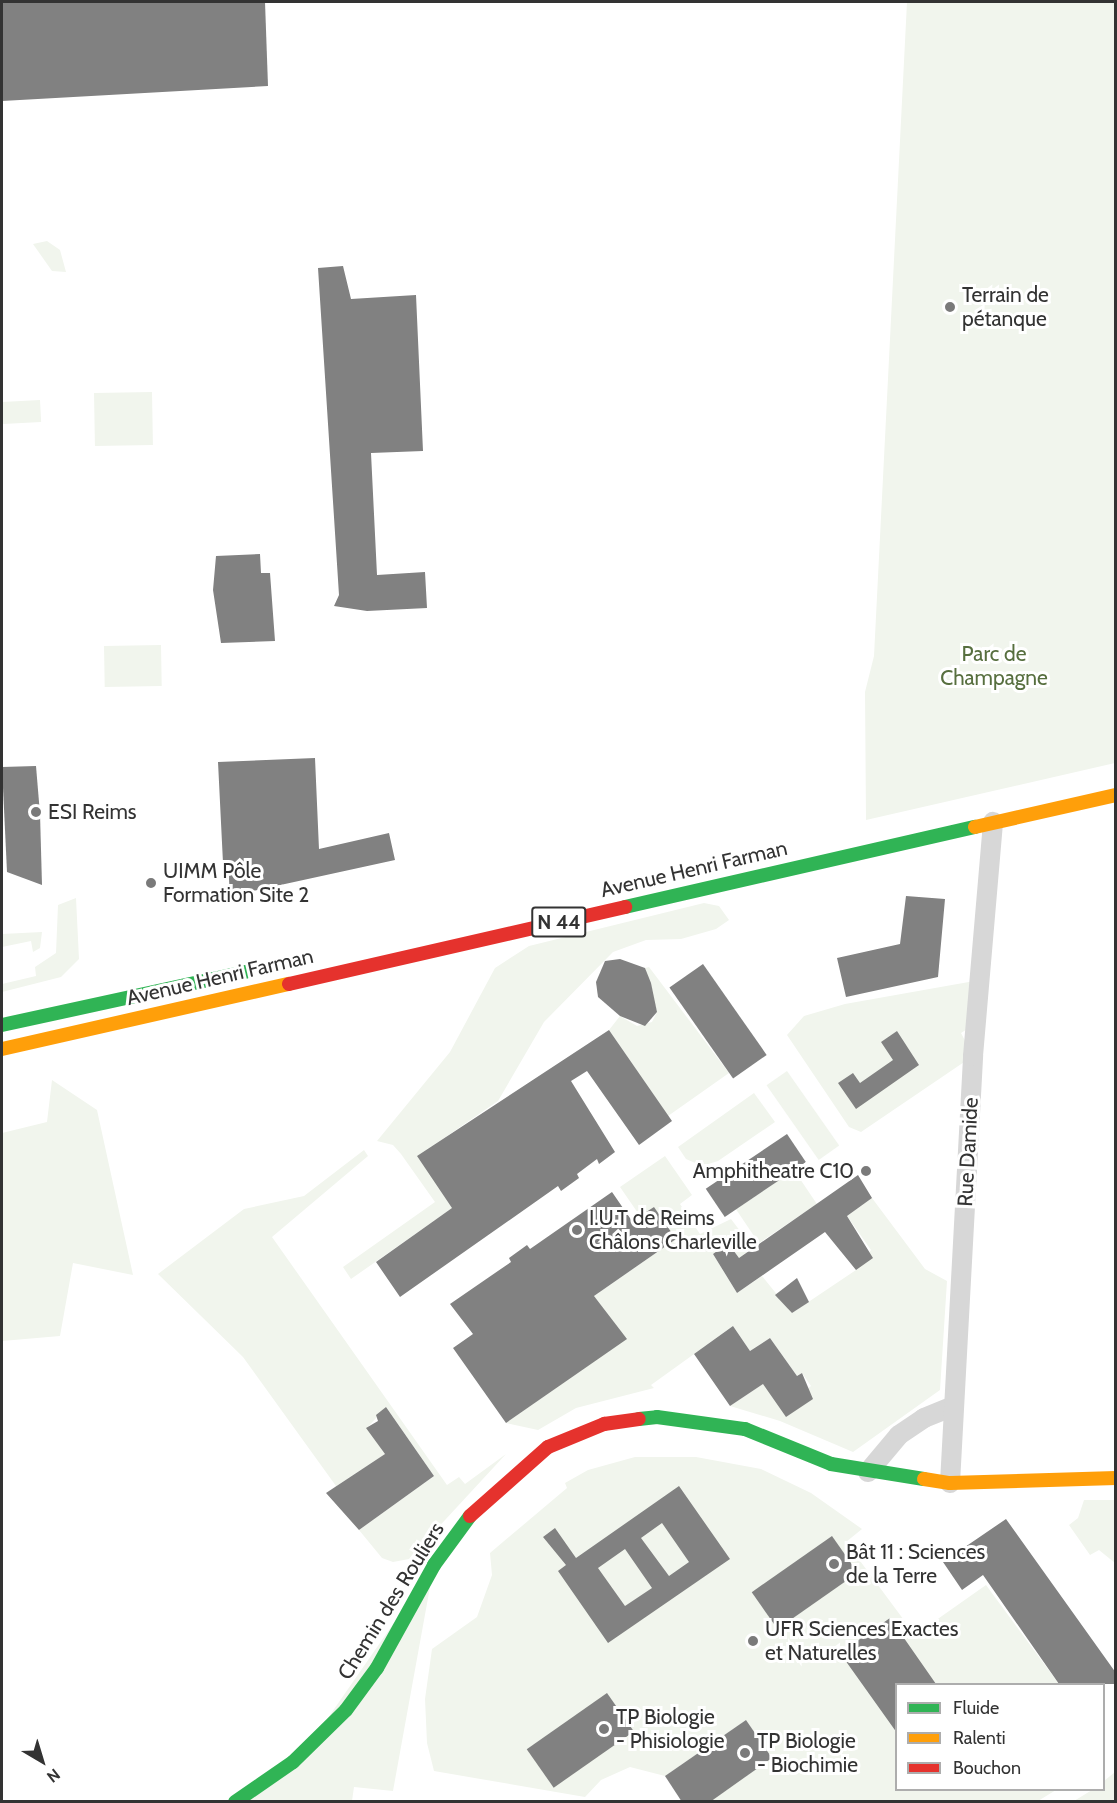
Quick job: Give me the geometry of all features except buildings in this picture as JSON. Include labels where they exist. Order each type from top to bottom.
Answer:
[{"type":"main road","name":"Avenue Henri Farman","points":[[2,1049],[1116,795]]},
{"type":"main road","name":"Avenue Henri Farman","points":[[2,1025],[264,967]]},
{"type":"main road","name":"Chemin des Rouliers","points":[[235,1802],[293,1762],[346,1710],[377,1668],[434,1565],[464,1522],[503,1481],[548,1447],[604,1424],[657,1417],[745,1429],[831,1464],[868,1472],[950,1483],[1116,1478]]},
{"type":"street","name":"Rue Damide","points":[[950,1483],[972,1065],[993,822]]},
{"type":"street","points":[[868,1472],[899,1436],[924,1418],[953,1406]]},
{"type":"green space","name":"Parc de Champagne","points":[[907,2],[1115,2],[1115,763],[866,820],[865,692],[874,656]]},
{"type":"green space","points":[[47,241],[60,250],[66,272],[52,271],[33,244]]},
{"type":"green space","points":[[152,392],[153,445],[95,446],[94,393]]},
{"type":"green space","points":[[40,400],[41,422],[3,424],[2,402]]},
{"type":"green space","points":[[161,645],[162,686],[105,687],[104,646]]},
{"type":"green space","points":[[76,898],[79,959],[61,977],[2,992],[2,984],[36,976],[35,967],[56,953],[58,905]]},
{"type":"green space","points":[[704,903],[719,906],[729,920],[716,929],[681,939],[646,940],[613,952],[544,1022],[498,1101],[418,1156],[588,1113],[351,1279],[343,1267],[435,1202],[393,1145],[377,1141],[450,1052],[495,968],[529,946]]},
{"type":"green space","points":[[42,932],[40,948],[33,952],[31,941],[2,947],[2,934]]},
{"type":"green space","points":[[649,967],[729,1073],[668,1116],[609,1030],[620,1016],[637,1026],[652,1022],[657,1012],[645,968]]},
{"type":"green space","points":[[980,980],[975,1024],[961,1033],[973,1056],[861,1132],[849,1127],[787,1035],[804,1016],[845,1004]]},
{"type":"green space","points":[[787,1071],[839,1146],[819,1160],[767,1085]]},
{"type":"green space","points":[[52,1080],[97,1110],[133,1275],[73,1263],[60,1336],[2,1341],[2,1133],[47,1122]]},
{"type":"green space","points":[[754,1093],[775,1122],[718,1161],[702,1166],[686,1159],[678,1147]]},
{"type":"green space","points":[[364,1150],[368,1156],[272,1237],[447,1485],[459,1477],[465,1484],[506,1454],[409,1559],[393,1562],[382,1558],[359,1530],[434,1476],[386,1407],[367,1428],[385,1454],[326,1493],[336,1486],[243,1357],[158,1274],[244,1209],[304,1196]]},
{"type":"green space","points":[[665,1156],[692,1195],[680,1204],[700,1234],[731,1219],[753,1248],[739,1258],[728,1243],[713,1254],[737,1293],[762,1276],[792,1313],[856,1270],[871,1250],[847,1216],[872,1198],[925,1269],[947,1281],[940,1390],[853,1452],[780,1421],[730,1406],[763,1384],[806,1390],[811,1386],[802,1373],[797,1376],[770,1338],[750,1351],[733,1326],[651,1385],[654,1388],[576,1408],[538,1430],[506,1423],[626,1339],[594,1296],[676,1239],[654,1207],[640,1216],[620,1187]]},
{"type":"green space","points":[[794,1170],[817,1204],[759,1243],[736,1209]]},
{"type":"green space","name":"UFR Sciences Exactes et Naturelles","points":[[635,1457],[696,1457],[761,1469],[811,1493],[862,1529],[846,1542],[915,1635],[986,1585],[1058,1683],[895,1683],[895,1791],[1054,1791],[1038,1801],[710,1801],[772,1758],[746,1720],[665,1776],[630,1767],[601,1780],[585,1797],[434,1771],[427,1743],[425,1699],[432,1649],[477,1617],[492,1575],[490,1553],[567,1488],[565,1483],[588,1470]]},
{"type":"green space","points":[[1084,1500],[1115,1500],[1115,1563],[1099,1550],[1090,1555],[1069,1525],[1078,1518]]},
{"type":"green space","points":[[434,1565],[393,1791],[354,1787],[352,1801],[235,1802],[305,1751]]},
{"type":"green space","points":[[1115,1772],[1115,1801],[1074,1801],[1090,1791],[1105,1791],[1105,1780]]},
{"type":"traffic: fast","points":[[625,907],[975,827]]},
{"type":"traffic: fast","points":[[2,1025],[246,972]]},
{"type":"traffic: fast","points":[[639,1419],[657,1417],[745,1429],[831,1464],[924,1479]]},
{"type":"traffic: fast","points":[[235,1802],[293,1762],[346,1710],[377,1668],[434,1565],[470,1516]]},
{"type":"traffic: slow","points":[[975,827],[1116,795]]},
{"type":"traffic: slow","points":[[2,1049],[289,984]]},
{"type":"traffic: slow","points":[[924,1479],[950,1483],[1116,1478]]},
{"type":"traffic: jam","points":[[289,984],[625,907]]},
{"type":"traffic: jam","points":[[470,1516],[548,1447],[604,1424],[639,1419]]},
{"type":"place","name":"Terrain de pétanque","points":[[950,307]]},
{"type":"place","name":"ESI Reims","points":[[36,812]]},
{"type":"place","name":"UIMM Pôle Formation Site 2","points":[[151,883]]},
{"type":"place","name":"Amphitheatre C10","points":[[866,1171]]},
{"type":"place","name":"I.U.T de Reims Châlons Charleville","points":[[577,1230]]},
{"type":"place","name":"Bât 11 : Sciences de la Terre","points":[[834,1564]]},
{"type":"place","name":"UFR Sciences Exactes et Naturelles","points":[[753,1641]]},
{"type":"place","name":"TP Biologie - Phisiologie","points":[[604,1729]]},
{"type":"place","name":"TP Biologie - Biochimie","points":[[745,1753]]}]
